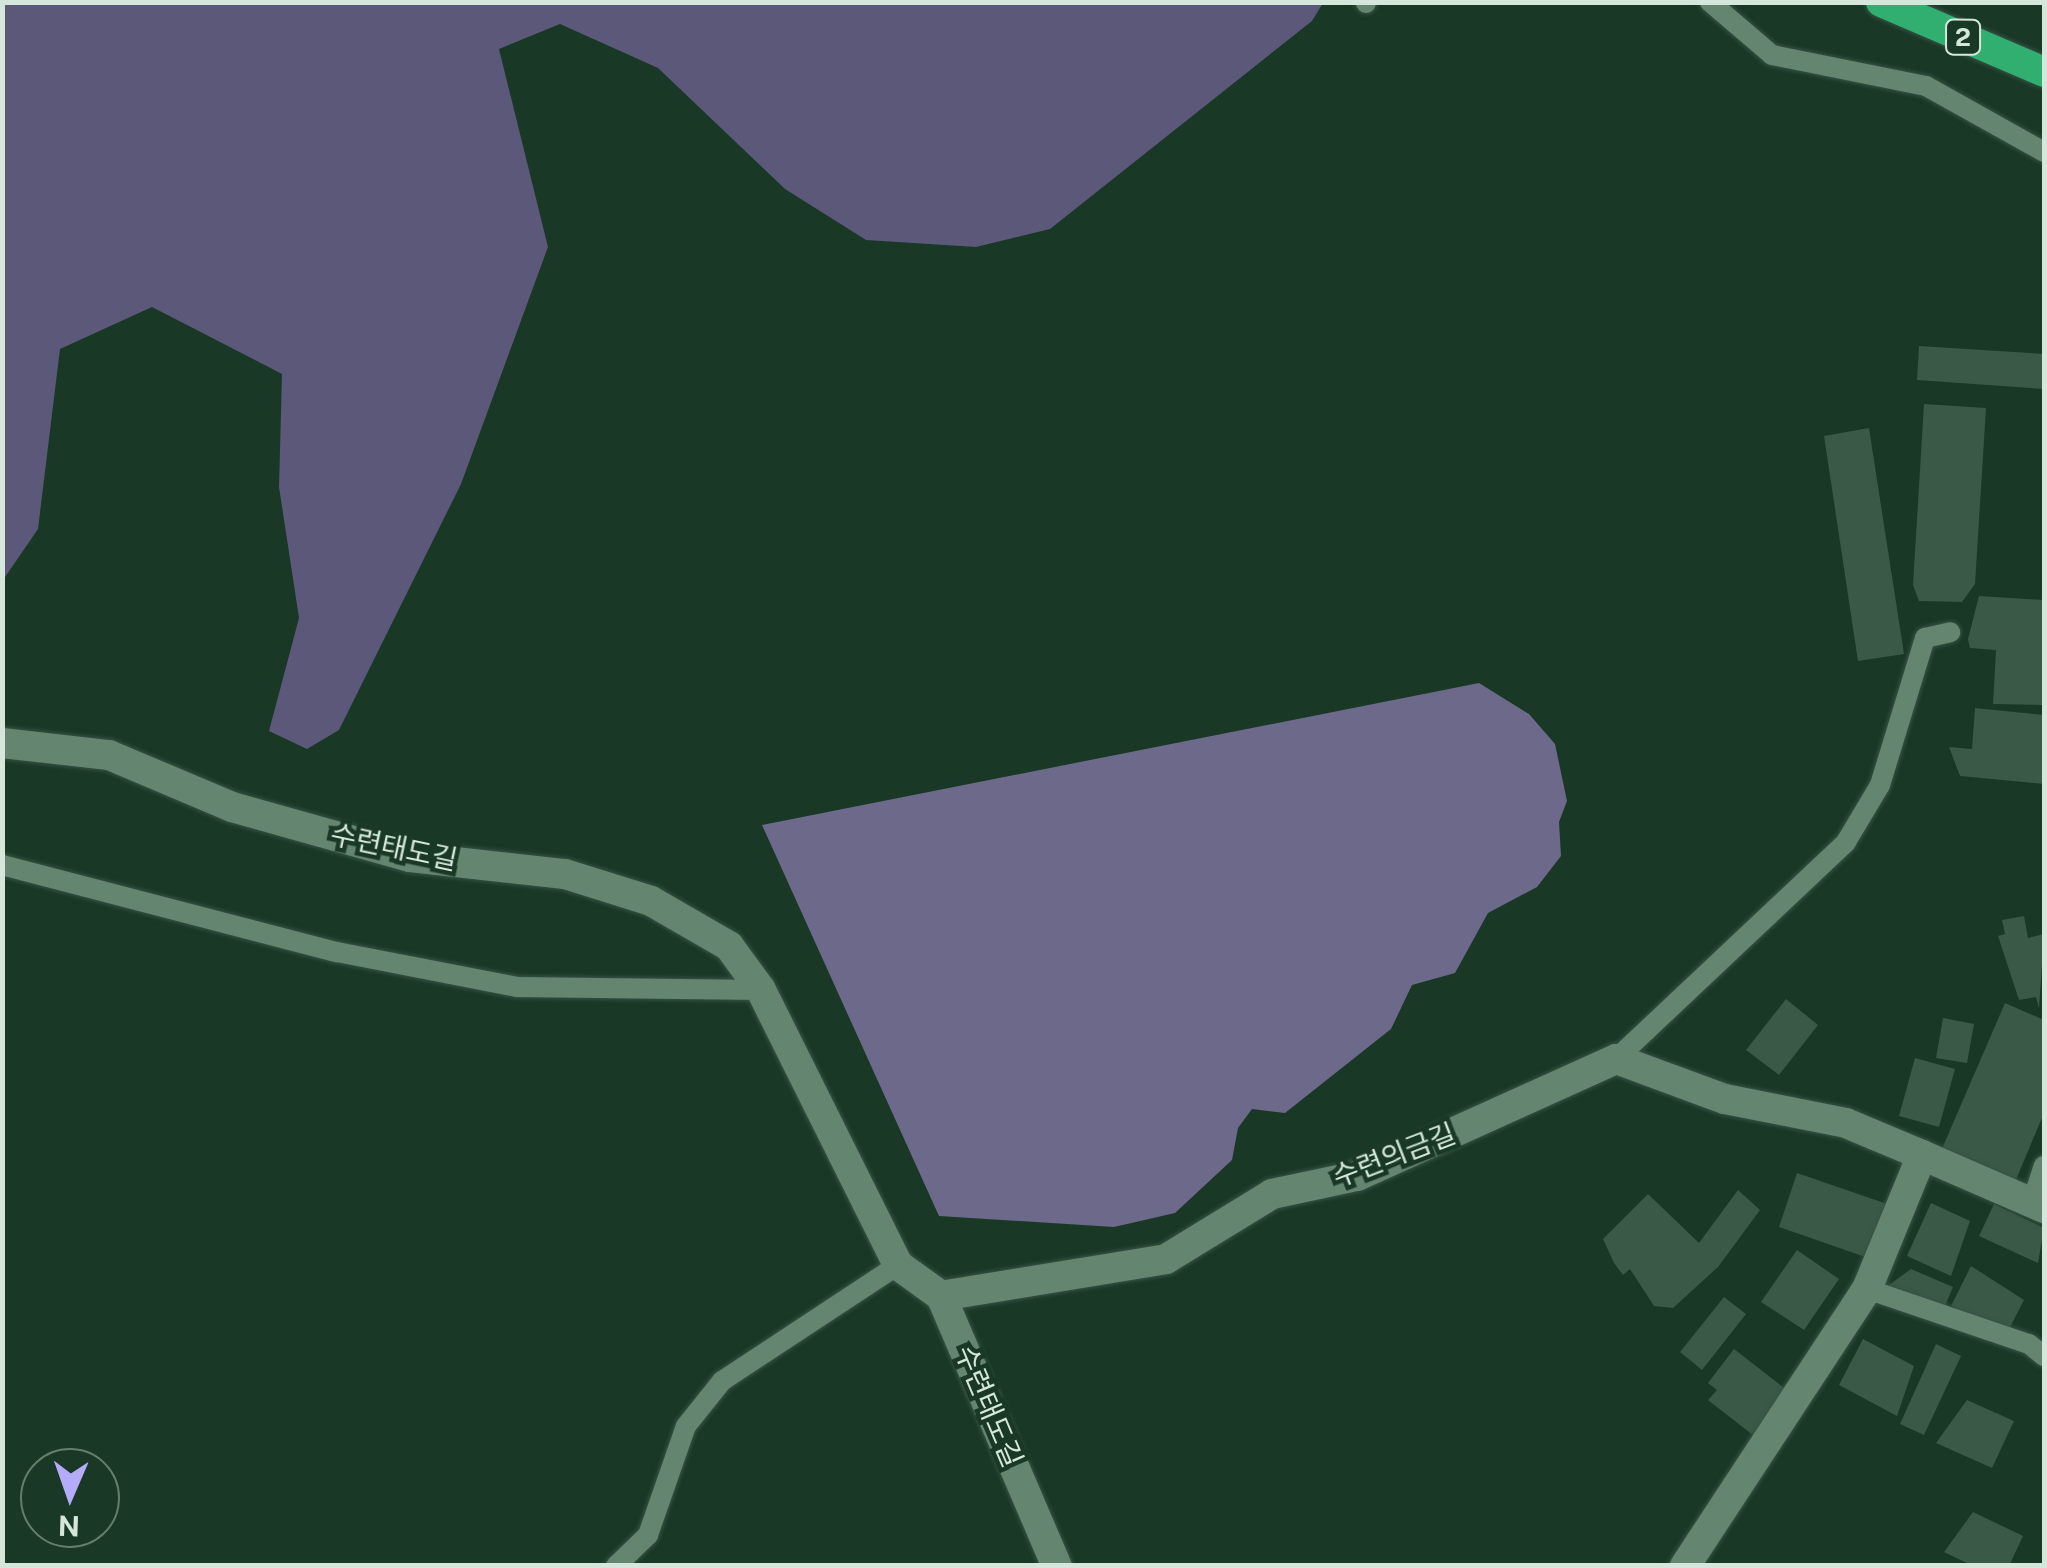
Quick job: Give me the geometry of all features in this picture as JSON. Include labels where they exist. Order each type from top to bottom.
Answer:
[{"type":"highway","name":"2","points":[[1881,2],[2044,72]]},
{"type":"street","name":"수련태도길","points":[[2,743],[109,756],[232,806],[410,856],[565,874],[651,901],[729,946],[760,990],[898,1265],[941,1296],[1057,1566]]},
{"type":"street","points":[[1616,1059],[1725,1099],[1846,1124],[2038,1205]]},
{"type":"street","name":"수련의금길","points":[[941,1296],[1166,1258],[1272,1194],[1356,1176],[1616,1059]]},
{"type":"street","points":[[1685,1566],[1867,1289],[1922,1155]]},
{"type":"lane","points":[[1710,2],[1772,55],[1926,86],[2044,152]]},
{"type":"lane","name":"수련의금길","points":[[1616,1059],[1846,842],[1880,784],[1925,638],[1950,632]]},
{"type":"lane","points":[[2,865],[337,952],[518,987],[760,990]]},
{"type":"lane","points":[[2038,1205],[2044,1166]]},
{"type":"lane","points":[[616,1566],[648,1536],[686,1426],[722,1381],[898,1265]]},
{"type":"lane","points":[[1867,1289],[2029,1344],[2044,1356]]},
{"type":"shaded area","points":[[3,2],[1323,3],[1312,21],[1050,229],[976,247],[866,240],[785,189],[658,68],[560,24],[499,49],[548,247],[461,484],[339,730],[307,749],[269,731],[299,618],[279,487],[282,374],[152,307],[60,349],[38,529],[3,580]]},
{"type":"shaded area","points":[[1479,683],[1529,714],[1555,744],[1567,801],[1559,822],[1561,856],[1537,887],[1488,913],[1455,973],[1412,985],[1391,1029],[1285,1113],[1252,1109],[1238,1128],[1232,1160],[1175,1213],[1114,1227],[939,1216],[762,825]]},
{"type":"building","points":[[1919,346],[2044,354],[2044,389],[1917,380]]},
{"type":"building","points":[[1924,404],[1986,408],[1975,584],[1962,602],[1919,601],[1913,585]]},
{"type":"building","points":[[1869,428],[1904,654],[1858,661],[1824,436]]},
{"type":"building","points":[[1979,596],[2044,600],[2044,705],[1993,704],[1996,650],[1970,648],[1968,639]]},
{"type":"building","points":[[1975,708],[2044,715],[2044,784],[1960,776],[1949,747],[1972,749]]},
{"type":"building","points":[[2024,916],[2028,938],[2044,934],[2039,1008],[2036,997],[2019,1000],[1998,936],[2005,934],[2002,920]]},
{"type":"building","points":[[1786,999],[1818,1025],[1779,1075],[1746,1050]]},
{"type":"building","points":[[2005,1003],[2044,1020],[2044,1113],[2015,1182],[1941,1151]]},
{"type":"building","points":[[1943,1018],[1974,1024],[1967,1063],[1936,1058]]},
{"type":"building","points":[[1915,1058],[1955,1069],[1939,1127],[1899,1116]]},
{"type":"building","points":[[1797,1173],[1893,1206],[1874,1260],[1779,1227]]},
{"type":"building","points":[[1738,1190],[1760,1210],[1718,1267],[1673,1308],[1654,1306],[1630,1269],[1623,1275],[1614,1263],[1603,1239],[1648,1194],[1699,1243]]},
{"type":"building","points":[[1931,1203],[1970,1221],[1951,1276],[1907,1256]]},
{"type":"building","points":[[1994,1204],[2044,1228],[2038,1263],[1979,1236]]},
{"type":"building","points":[[1797,1250],[1839,1279],[1804,1330],[1761,1302]]},
{"type":"building","points":[[1971,1266],[2024,1300],[2007,1333],[1951,1306]]},
{"type":"building","points":[[1911,1269],[1953,1287],[1940,1318],[1888,1296],[1889,1285]]},
{"type":"building","points":[[1724,1297],[1746,1314],[1702,1370],[1680,1352]]},
{"type":"building","points":[[1863,1339],[1914,1366],[1897,1416],[1839,1385]]},
{"type":"building","points":[[1936,1344],[1961,1356],[1924,1435],[1900,1424]]},
{"type":"building","points":[[1734,1349],[1792,1394],[1758,1439],[1708,1400],[1717,1390],[1708,1383]]},
{"type":"building","points":[[1967,1400],[2014,1421],[1992,1468],[1936,1443]]},
{"type":"building","points":[[1973,1512],[2023,1536],[2009,1566],[1973,1566],[1944,1552]]}]
